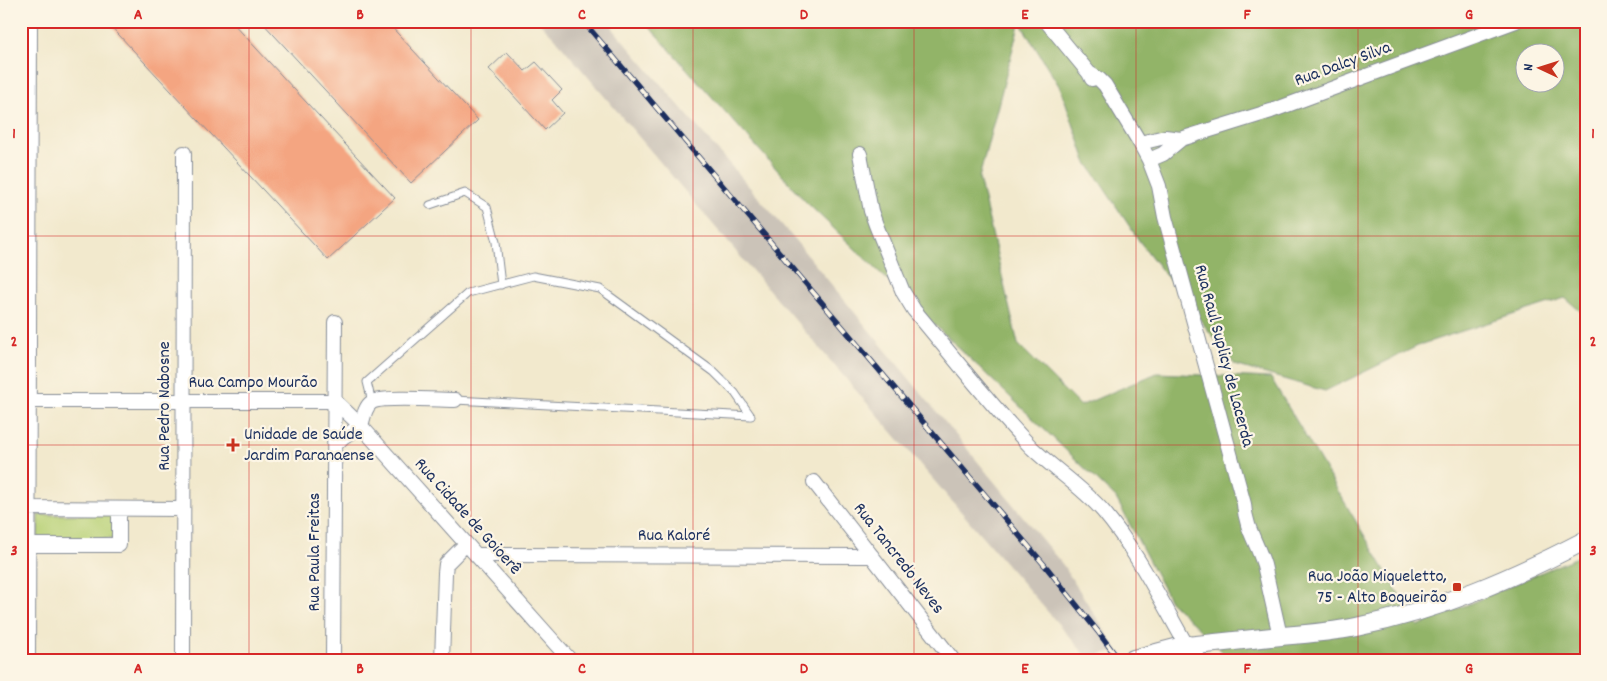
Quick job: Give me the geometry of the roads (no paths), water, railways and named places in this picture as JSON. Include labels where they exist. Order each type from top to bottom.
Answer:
[{"type":"main road","points":[[1135,659],[1191,653]]},
{"type":"street","points":[[28,660],[25,545],[25,401],[30,21]]},
{"type":"street","name":"Rua Raul Suplicy de Lacerda","points":[[1046,21],[1089,73],[1100,91],[1117,107],[1149,160],[1154,175],[1153,196],[1165,217],[1244,504],[1252,517],[1257,569],[1270,594],[1280,636]]},
{"type":"street","name":"Rua Dalcy Silva","points":[[1149,160],[1163,154],[1181,139],[1313,96],[1516,21]]},
{"type":"street","name":"Rua Dalcy Silva","points":[[1140,143],[1165,137],[1181,139]]},
{"type":"street","name":"Rua Pedro Nabosne","points":[[183,660],[184,153]]},
{"type":"street","points":[[860,154],[871,211],[876,226],[903,292],[914,310],[1033,448],[1103,511],[1122,536],[1146,574],[1191,653],[1280,636],[1328,632],[1357,627],[1427,608],[1488,587],[1586,540]]},
{"type":"street","name":"Rua Paula Freitas","points":[[333,660],[335,322]]},
{"type":"street","points":[[334,445],[361,426],[367,408],[372,402],[392,399],[455,400]]},
{"type":"street","name":"Rua Campo Mourão","points":[[25,401],[335,401]]},
{"type":"street","name":"Rua Cidade de Goioerê","points":[[335,401],[361,426],[570,660]]},
{"type":"street","name":"Rua Tancredo Neves","points":[[814,482],[953,660]]},
{"type":"street","points":[[25,508],[183,509]]},
{"type":"street","points":[[25,545],[119,545],[120,509]]},
{"type":"street","points":[[442,660],[444,572],[446,564],[471,550]]},
{"type":"street","name":"Rua Kaloré","points":[[471,550],[872,556]]},
{"type":"street","points":[[553,660],[554,643]]},
{"type":"lane","points":[[430,205],[465,193],[487,207],[496,242],[502,285]]},
{"type":"lane","points":[[372,402],[367,382],[468,294],[533,276],[600,289],[714,372],[735,393],[751,416],[455,400]]},
{"type":"railway","points":[[583,21],[1047,568],[1119,660]]},
{"type":"place","name":"Unidade de Saúde Jardim Paranaense","points":[[233,445]]},
{"type":"place","name":"Rua João Miqueletto, 75 - Alto Boqueirão","points":[[1457,587]]}]
